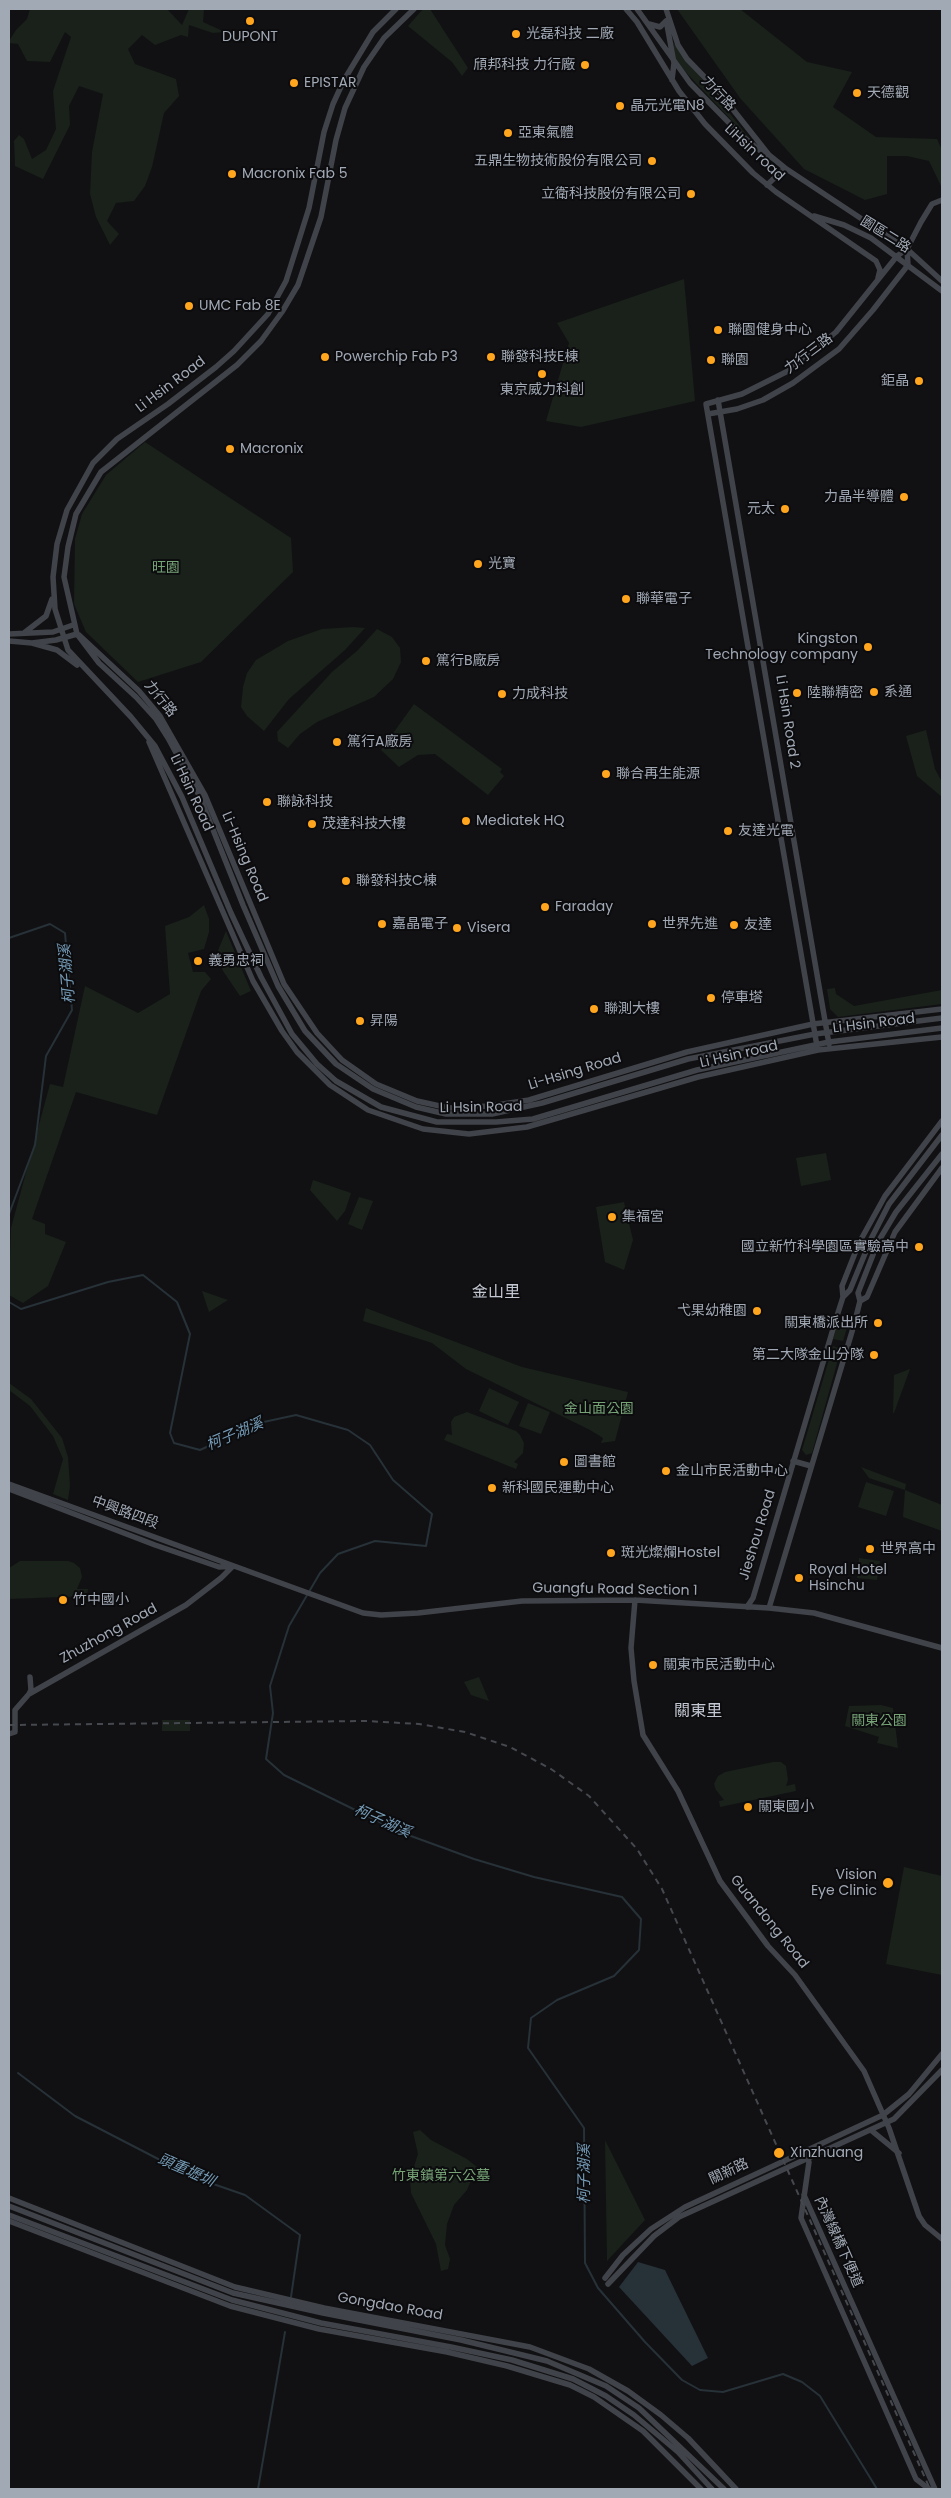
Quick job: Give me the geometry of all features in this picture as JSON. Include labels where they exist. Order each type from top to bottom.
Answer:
[{"type":"street","name":"Li Hsin Road","points":[[396,9],[373,32],[344,80],[333,104],[324,132],[309,208],[286,281],[268,314],[234,351],[168,404],[117,439],[93,463],[67,510],[57,544],[53,589],[63,638],[68,650],[148,737],[182,797],[233,918],[268,991],[292,1034],[317,1064],[336,1081],[381,1107],[437,1122],[496,1122],[533,1119],[690,1072],[817,1047]]},
{"type":"street","name":"Li Hsin Road","points":[[414,9],[384,38],[364,67],[345,108],[316,234],[298,284],[282,312],[261,341],[238,365],[101,472],[76,514],[68,547],[64,577],[73,625],[77,634],[99,663],[136,697],[156,719],[168,738],[200,797],[242,905],[278,986],[305,1031],[336,1064],[372,1089],[416,1107],[446,1114],[492,1114],[542,1103],[688,1059],[827,1032],[942,1018]]},
{"type":"street","points":[[626,9],[637,22],[672,80]]},
{"type":"street","points":[[637,9],[648,23],[660,27],[666,20]]},
{"type":"street","points":[[666,9],[666,20],[674,63],[672,80]]},
{"type":"street","points":[[666,9],[678,45],[687,59],[720,93],[769,155],[784,168],[768,185]]},
{"type":"street","name":"力行路","points":[[648,23],[674,63],[740,134],[784,168]]},
{"type":"street","name":"LiHsin road","points":[[672,80],[705,124],[768,185],[807,214]]},
{"type":"street","name":"園區二路","points":[[784,168],[907,249],[942,281]]},
{"type":"street","points":[[718,400],[742,394],[790,370],[836,332],[897,256],[907,249],[932,204],[942,200]]},
{"type":"street","points":[[807,214],[876,261],[880,270],[873,286]]},
{"type":"street","name":"園區二路","points":[[807,214],[844,225],[871,238],[942,291]]},
{"type":"street","points":[[907,249],[908,265]]},
{"type":"street","name":"力行三路","points":[[708,414],[722,412],[763,400],[827,360],[839,350],[908,265]]},
{"type":"street","name":"Li Hsin Road 2","points":[[817,1047],[706,404],[718,400],[722,412],[829,1045]]},
{"type":"street","points":[[23,634],[46,616],[52,600],[53,589]]},
{"type":"street","points":[[9,634],[60,629],[73,625]]},
{"type":"street","points":[[32,643],[77,634]]},
{"type":"street","name":"Li-Hsing Road","points":[[77,634],[140,691],[160,716],[205,795],[284,984],[317,1033],[342,1060],[376,1084],[417,1101],[445,1107],[490,1106],[529,1100],[687,1052],[813,1024],[942,1009]]},
{"type":"street","points":[[9,641],[32,643],[57,650],[96,682]]},
{"type":"street","name":"Li Hsin road","points":[[148,737],[253,980],[282,1031],[297,1052],[330,1085],[368,1110],[423,1129],[469,1134],[527,1127],[698,1077],[817,1047],[942,1036]]},
{"type":"street","name":"Li Hsin Road","points":[[829,1045],[942,1028]]},
{"type":"street","name":"Jieshou Road","points":[[747,1607],[753,1598],[843,1297],[842,1286],[859,1243],[885,1196],[942,1121]]},
{"type":"street","name":"Jieshou Road","points":[[843,1297],[850,1290],[871,1239],[889,1204],[942,1135]]},
{"type":"street","points":[[769,1608],[860,1301],[858,1293],[878,1242],[896,1212],[942,1154]]},
{"type":"street","points":[[860,1301],[867,1297],[895,1232],[942,1168]]},
{"type":"street","points":[[793,1461],[811,1466]]},
{"type":"street","name":"中興路四段","points":[[9,1484],[223,1560],[233,1566],[301,1590]]},
{"type":"street","name":"中興路四段","points":[[9,1490],[219,1567],[233,1566]]},
{"type":"street","name":"Zhuzhong Road","points":[[9,1734],[15,1732],[15,1710],[29,1694],[186,1605],[222,1578],[233,1566]]},
{"type":"street","name":"Guangfu Road Section 1","points":[[301,1590],[363,1614],[381,1615],[522,1601],[634,1600],[769,1608],[814,1613],[942,1648]]},
{"type":"street","name":"Guandong Road","points":[[634,1600],[631,1648],[634,1681],[643,1735],[678,1792],[720,1881],[841,2035],[864,2071],[899,2153],[919,2216],[925,2225],[942,2239]]},
{"type":"street","points":[[29,1694],[30,1677]]},
{"type":"street","name":"關新路","points":[[942,2054],[909,2094],[883,2115],[685,2207],[651,2229],[623,2255],[606,2281],[654,2236],[679,2217],[807,2157],[894,2119],[942,2070]]},
{"type":"street","points":[[871,2130],[899,2153]]},
{"type":"street","points":[[803,2193],[809,2162],[804,2151]]},
{"type":"street","name":"內灣線橋下便道","points":[[803,2193],[800,2218],[916,2479],[929,2489]]},
{"type":"street","name":"內灣線橋下便道","points":[[803,2193],[935,2489]]},
{"type":"street","name":"Gongdao Road","points":[[9,2198],[235,2287],[324,2308],[530,2347],[589,2369],[628,2391],[661,2415],[688,2438],[736,2489]]},
{"type":"street","name":"Gongdao Road","points":[[9,2206],[233,2293],[470,2342],[553,2363],[606,2386],[639,2408],[724,2489]]},
{"type":"street","name":"Gongdao Road","points":[[9,2215],[232,2300],[321,2323],[451,2346],[512,2360],[573,2379],[606,2396],[634,2415],[678,2452],[712,2489]]},
{"type":"street","points":[[9,2222],[230,2306],[319,2329],[447,2352],[507,2366],[570,2385],[594,2397],[643,2431],[701,2489]]},
{"type":"green space","points":[[30,9],[167,9],[182,25],[189,9],[204,9],[203,22],[225,32],[213,33],[189,25],[188,37],[181,35],[155,45],[142,35],[128,49],[135,64],[176,79],[179,96],[164,113],[152,167],[145,186],[134,201],[116,203],[107,221],[119,234],[110,245],[96,217],[90,194],[92,152],[103,94],[79,86],[69,106],[70,125],[43,179],[15,166],[14,141],[19,135],[24,139],[32,159],[46,150],[56,129],[53,91],[71,37],[65,32],[50,62],[27,61],[18,44],[9,43],[9,41],[16,30],[27,19]]},
{"type":"green space","points":[[423,9],[430,9],[468,68],[462,76],[452,62],[408,26]]},
{"type":"green space","points":[[677,9],[740,9],[807,62],[852,72],[833,107],[876,137],[937,139],[942,150],[942,188],[929,161],[907,156],[887,156],[887,194],[865,200],[804,169],[740,98]]},
{"type":"green space","points":[[673,42],[754,144],[676,62]]},
{"type":"green space","points":[[684,279],[695,401],[581,427],[546,421],[569,343],[557,323]]},
{"type":"green space","name":"旺園","points":[[145,442],[291,538],[293,572],[201,662],[138,682],[86,632],[74,604],[75,539],[82,514],[106,475]]},
{"type":"green space","points":[[365,628],[345,650],[289,699],[264,731],[247,716],[241,707],[243,687],[247,673],[256,660],[288,641],[322,629]]},
{"type":"green space","points":[[377,629],[392,637],[400,648],[401,662],[393,679],[374,697],[317,722],[300,734],[288,748],[278,741],[277,732],[332,672],[358,650]]},
{"type":"green space","points":[[414,704],[502,769],[500,772],[504,776],[488,795],[435,754],[418,755],[399,767],[381,750]]},
{"type":"green space","points":[[926,730],[935,769],[942,782],[942,797],[917,776],[906,736]]},
{"type":"green space","points":[[204,905],[209,919],[209,932],[204,949],[188,953],[193,972],[205,972],[211,979],[201,991],[157,1115],[76,1092],[32,1219],[45,1224],[45,1234],[66,1242],[48,1286],[23,1303],[9,1295],[11,1228],[50,1084],[63,1087],[85,986],[138,1013],[170,994],[165,926],[189,917]]},
{"type":"green space","points":[[226,931],[251,991],[240,996],[223,971],[217,953]]},
{"type":"green space","points":[[835,988],[836,994],[854,1006],[942,990],[942,1004],[838,1017],[830,1009],[827,989]]},
{"type":"green space","points":[[826,1153],[831,1180],[801,1186],[796,1158]]},
{"type":"green space","points":[[313,1180],[351,1193],[345,1211],[337,1221],[310,1190]]},
{"type":"green space","points":[[359,1197],[373,1201],[362,1230],[348,1224]]},
{"type":"green space","points":[[624,1202],[633,1240],[624,1270],[605,1262],[596,1207]]},
{"type":"green space","points":[[202,1291],[228,1300],[209,1312]]},
{"type":"green space","name":"金山面公園","points":[[366,1308],[522,1367],[628,1392],[615,1441],[601,1443],[603,1438],[590,1430],[466,1369],[432,1343],[363,1321]]},
{"type":"green space","points":[[844,1323],[847,1328],[843,1341],[833,1339],[837,1326]]},
{"type":"green space","points":[[833,1346],[841,1349],[812,1453],[806,1455],[802,1450]]},
{"type":"green space","points":[[910,1369],[894,1413],[893,1413],[894,1375]]},
{"type":"green space","points":[[9,1383],[31,1399],[62,1438],[68,1457],[70,1486],[68,1500],[53,1494],[63,1459],[53,1436],[30,1406],[9,1390]]},
{"type":"green space","points":[[489,1388],[519,1402],[508,1425],[479,1411]]},
{"type":"green space","points":[[528,1403],[550,1412],[541,1434],[519,1426]]},
{"type":"green space","points":[[467,1412],[516,1431],[520,1435],[524,1443],[523,1453],[514,1462],[518,1464],[516,1469],[444,1440],[447,1434],[452,1435],[451,1422],[454,1417]]},
{"type":"green space","points":[[861,1467],[906,1484],[905,1490],[869,1478]]},
{"type":"green space","points":[[866,1482],[894,1491],[886,1516],[858,1507]]},
{"type":"green space","points":[[905,1490],[942,1505],[942,1531],[903,1517]]},
{"type":"green space","points":[[859,1558],[880,1561],[877,1580],[857,1578]]},
{"type":"green space","points":[[20,1561],[68,1561],[74,1563],[80,1568],[82,1577],[77,1589],[88,1589],[87,1596],[9,1599],[9,1568]]},
{"type":"green space","points":[[479,1677],[489,1701],[471,1695],[464,1682]]},
{"type":"green space","name":"關東公園","points":[[881,1705],[893,1708],[898,1748],[877,1743],[879,1737],[845,1726],[849,1706]]},
{"type":"green space","points":[[162,1720],[190,1720],[190,1731],[162,1731]]},
{"type":"green space","points":[[781,1762],[786,1766],[788,1780],[786,1786],[795,1784],[796,1791],[720,1807],[719,1801],[724,1800],[714,1784],[718,1776],[725,1772]]},
{"type":"green space","points":[[904,1867],[942,1876],[942,1975],[886,1964]]},
{"type":"green space","name":"竹東鎮第六公墓","points":[[420,2130],[431,2140],[467,2159],[477,2167],[467,2190],[454,2205],[447,2224],[445,2245],[450,2259],[448,2269],[441,2271],[436,2244],[411,2193],[410,2179],[418,2154],[413,2132]]},
{"type":"green space","points":[[605,2140],[645,2220],[607,2261]]},
{"type":"shaded area","points":[[638,2262],[665,2270],[708,2358],[692,2366],[619,2287]]},
{"type":"waterway","name":"柯子湖溪","points":[[9,938],[50,924],[65,933],[72,1010],[46,1056],[35,1145],[9,1214]]},
{"type":"waterway","name":"柯子湖溪","points":[[9,1302],[21,1309],[108,1282],[143,1275],[177,1302],[190,1334],[170,1433],[174,1443],[200,1450],[259,1423],[296,1415],[348,1430],[370,1445],[393,1480],[432,1514],[426,1546],[375,1541],[338,1554],[320,1573],[289,1626],[270,1686],[273,1713],[266,1759],[284,1775],[400,1832],[474,1859],[534,1877],[622,1897],[641,1919],[639,1950],[614,1976],[557,2000],[531,2018],[528,2048],[584,2128],[585,2263],[598,2288],[645,2342],[682,2380],[700,2390],[723,2392],[783,2374],[802,2382],[820,2396],[877,2489]]},
{"type":"waterway","name":"頭重壢圳","points":[[18,2073],[75,2116],[193,2177],[245,2195],[300,2235],[291,2297]]},
{"type":"waterway","name":"頭重壢圳","points":[[258,2489],[285,2332]]},
{"type":"railway","points":[[9,1725],[367,1721],[419,1724],[465,1732],[510,1747],[551,1769],[589,1796],[637,1849],[662,1889],[930,2489]]},
{"type":"place","name":"DUPONT","points":[[250,21]]},
{"type":"place","name":"光磊科技 二廠","points":[[516,34]]},
{"type":"place","name":"頎邦科技 力行廠","points":[[585,65]]},
{"type":"place","name":"EPISTAR","points":[[294,83]]},
{"type":"place","name":"天德觀","points":[[857,93]]},
{"type":"place","name":"晶元光電N8","points":[[620,106]]},
{"type":"place","name":"亞東氣體","points":[[508,133]]},
{"type":"place","name":"五鼎生物技術股份有限公司","points":[[652,161]]},
{"type":"place","name":"Macronix Fab 5","points":[[232,174]]},
{"type":"place","name":"立衛科技股份有限公司","points":[[691,194]]},
{"type":"place","name":"UMC Fab 8E","points":[[189,306]]},
{"type":"place","name":"聯園健身中心","points":[[718,330]]},
{"type":"place","name":"Powerchip Fab P3","points":[[325,357]]},
{"type":"place","name":"聯發科技E棟","points":[[491,357]]},
{"type":"place","name":"聯園","points":[[711,360]]},
{"type":"place","name":"東京威力科創","points":[[542,374]]},
{"type":"place","name":"鉅晶","points":[[919,381]]},
{"type":"place","name":"Macronix","points":[[230,449]]},
{"type":"place","name":"力晶半導體","points":[[904,497]]},
{"type":"place","name":"元太","points":[[785,509]]},
{"type":"place","name":"光寶","points":[[478,564]]},
{"type":"place","name":"聯華電子","points":[[626,599]]},
{"type":"place","name":"Kingston Technology company","points":[[868,647]]},
{"type":"place","name":"篤行B廠房","points":[[426,661]]},
{"type":"place","name":"系通","points":[[874,692]]},
{"type":"place","name":"陸聯精密","points":[[797,693]]},
{"type":"place","name":"力成科技","points":[[502,694]]},
{"type":"place","name":"篤行A廠房","points":[[337,742]]},
{"type":"place","name":"聯合再生能源","points":[[606,774]]},
{"type":"place","name":"聯詠科技","points":[[267,802]]},
{"type":"place","name":"Mediatek HQ","points":[[466,821]]},
{"type":"place","name":"茂達科技大樓","points":[[312,824]]},
{"type":"place","name":"友達光電","points":[[728,831]]},
{"type":"place","name":"聯發科技C棟","points":[[346,881]]},
{"type":"place","name":"Faraday","points":[[545,907]]},
{"type":"place","name":"嘉晶電子","points":[[382,924]]},
{"type":"place","name":"世界先進","points":[[652,924]]},
{"type":"place","name":"友達","points":[[734,925]]},
{"type":"place","name":"Visera","points":[[457,928]]},
{"type":"place","name":"義勇忠祠","points":[[198,961]]},
{"type":"place","name":"停車塔","points":[[711,998]]},
{"type":"place","name":"聯測大樓","points":[[594,1009]]},
{"type":"place","name":"昇陽","points":[[360,1021]]},
{"type":"place","name":"集福宮","points":[[612,1217]]},
{"type":"place","name":"國立新竹科學園區實驗高中","points":[[919,1247]]},
{"type":"place","name":"弋果幼稚園","points":[[757,1311]]},
{"type":"place","name":"關東橋派出所","points":[[878,1323]]},
{"type":"place","name":"第二大隊金山分隊","points":[[874,1355]]},
{"type":"place","name":"圖書館","points":[[564,1462]]},
{"type":"place","name":"金山市民活動中心","points":[[666,1471]]},
{"type":"place","name":"新科國民運動中心","points":[[492,1488]]},
{"type":"place","name":"世界高中","points":[[870,1549]]},
{"type":"place","name":"斑光燦爛Hostel","points":[[611,1553]]},
{"type":"place","name":"Royal Hotel Hsinchu","points":[[799,1578]]},
{"type":"place","name":"竹中國小","points":[[63,1600]]},
{"type":"place","name":"關東市民活動中心","points":[[653,1665]]},
{"type":"place","name":"關東國小","points":[[748,1807]]},
{"type":"place","name":"Vision Eye Clinic","points":[[888,1883]]},
{"type":"place","name":"Xinzhuang","points":[[779,2153]]},
{"type":"district","name":"金山里","points":[[496,1293]]},
{"type":"district","name":"關東里","points":[[698,1712]]}]
